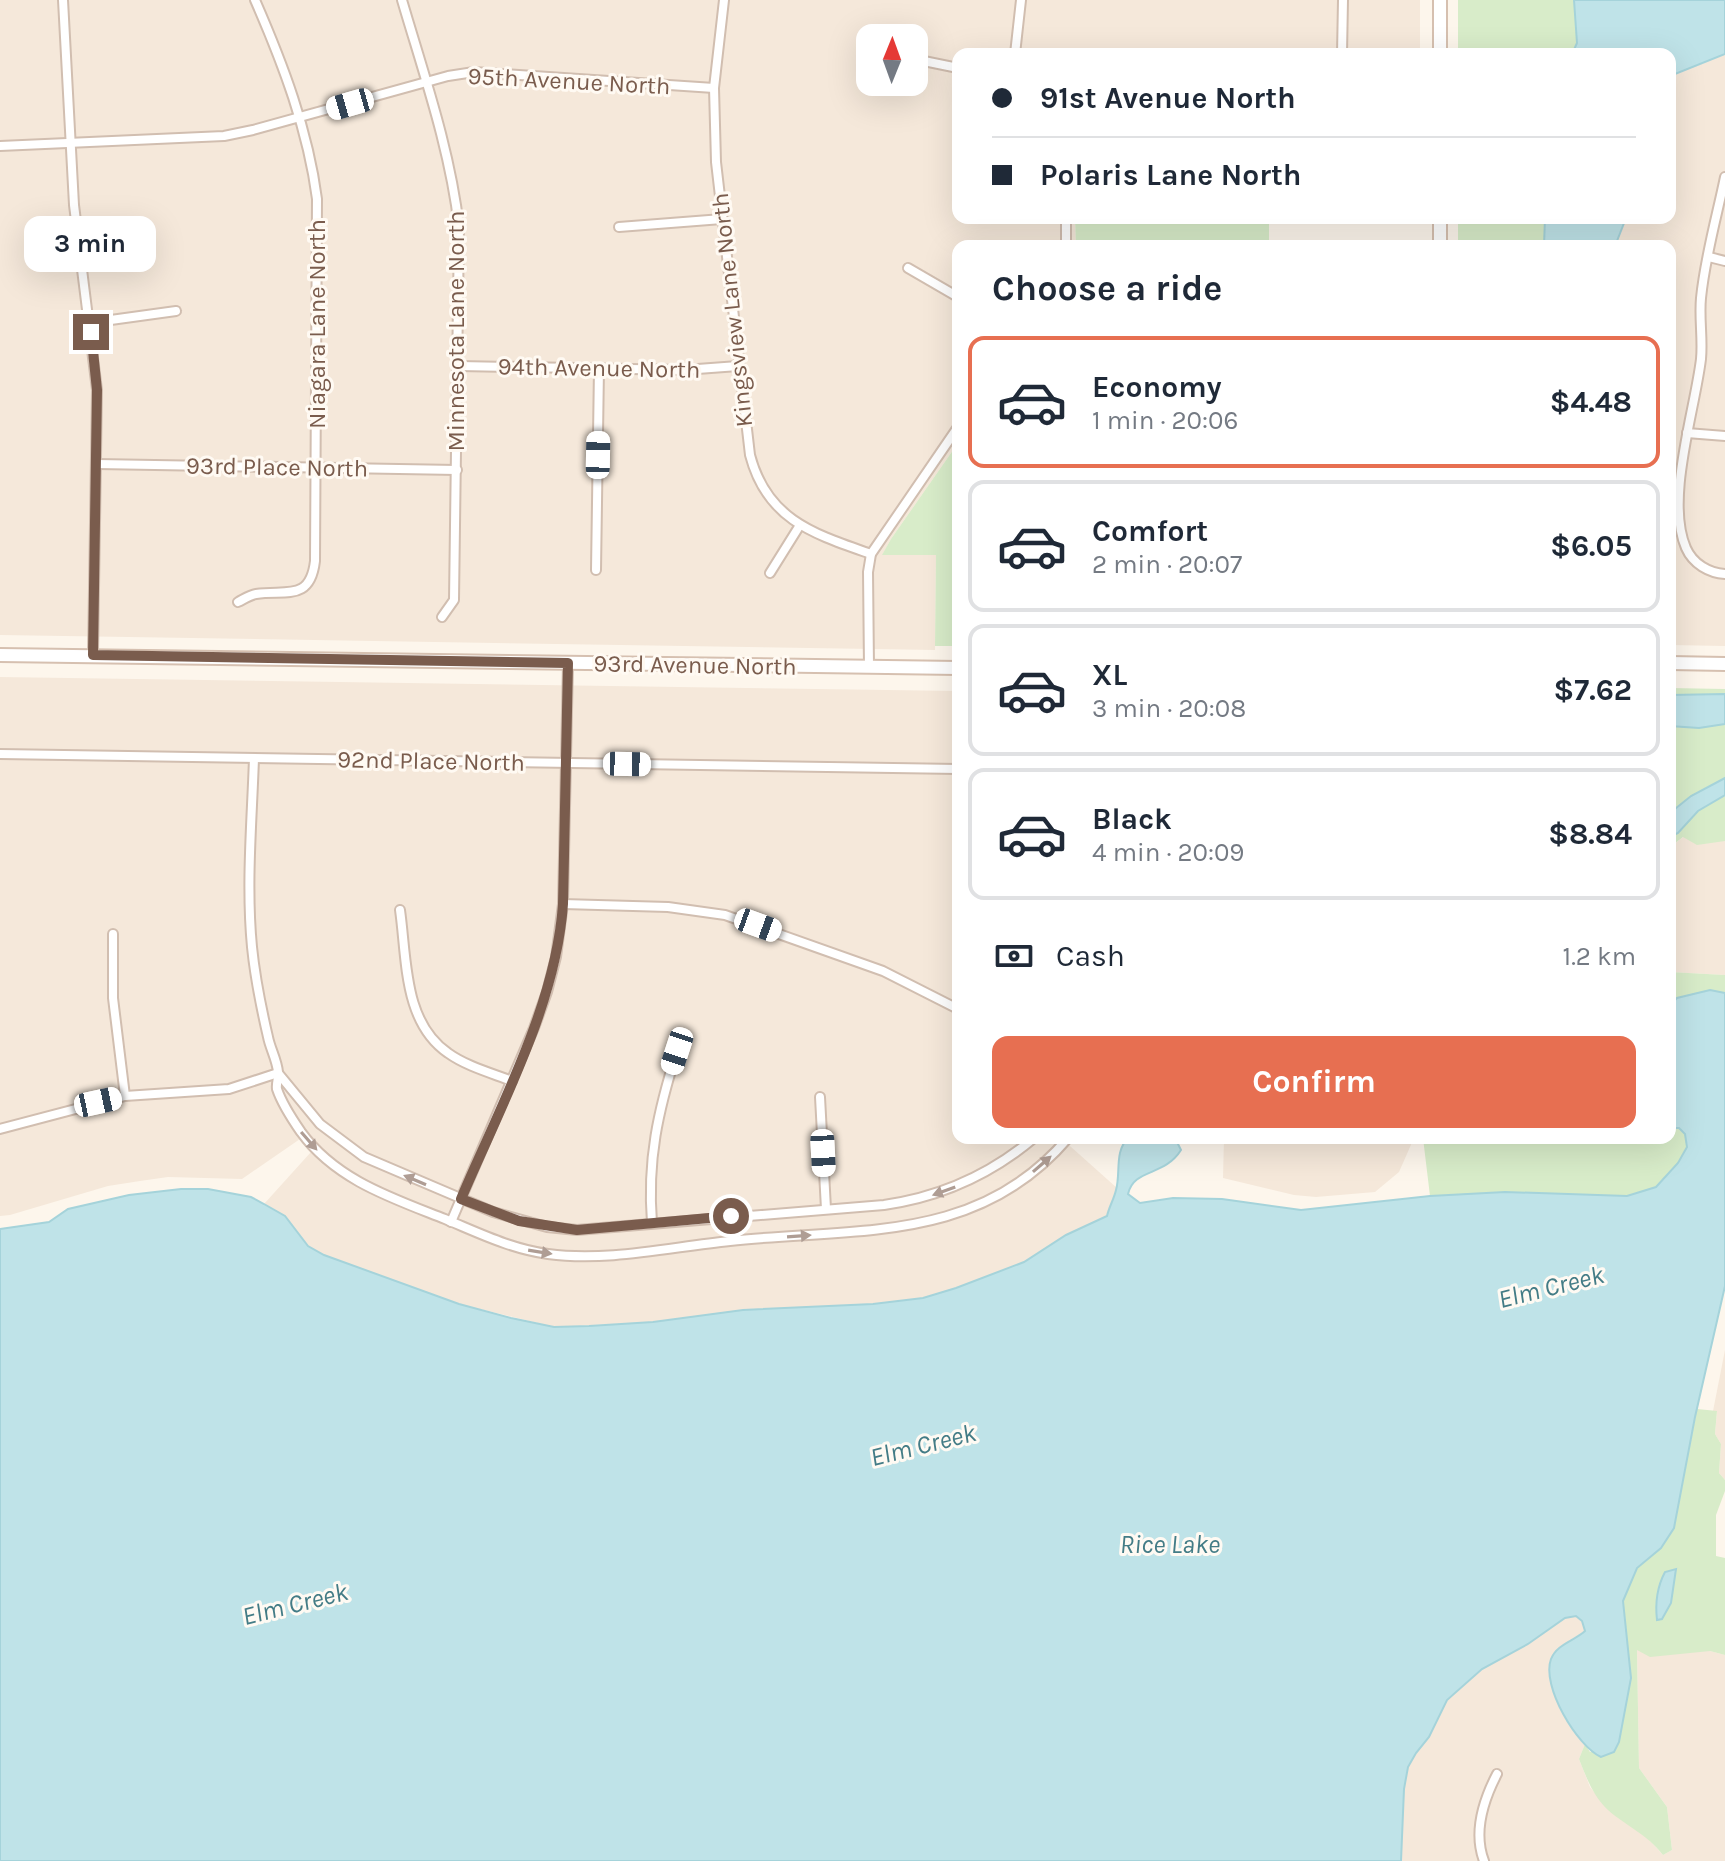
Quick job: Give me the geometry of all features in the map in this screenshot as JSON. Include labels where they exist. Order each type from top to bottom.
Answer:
[{"type":"main road","points":[[1440,0],[1440,48]]},
{"type":"main road","name":"93rd Avenue North","points":[[0,655],[952,668]]},
{"type":"main road","points":[[1676,663],[1725,664]]},
{"type":"street","points":[[63,0],[74,205],[97,390],[93,655]]},
{"type":"street","name":"Niagara Lane North","points":[[238,602],[255,594],[293,592],[310,580],[315,561],[318,222],[314,176],[285,72],[255,0]]},
{"type":"street","name":"Minnesota Lane North","points":[[402,0],[455,189],[460,242],[454,600],[442,617]]},
{"type":"street","name":"Kingsview Lane North","points":[[724,0],[714,88],[716,162],[738,366],[753,467],[772,502],[800,525],[825,538],[871,554]]},
{"type":"street","points":[[1016,48],[1021,0]]},
{"type":"street","points":[[1342,48],[1343,0]]},
{"type":"street","points":[[928,62],[952,67]]},
{"type":"street","name":"95th Avenue North","points":[[0,146],[224,136],[474,72],[714,88]]},
{"type":"street","points":[[1725,177],[1701,300],[1701,360],[1682,464],[1681,510],[1687,549],[1707,570],[1725,574]]},
{"type":"street","points":[[619,227],[722,219]]},
{"type":"street","points":[[1709,257],[1725,261]]},
{"type":"street","points":[[908,268],[952,294]]},
{"type":"street","points":[[89,323],[176,311]]},
{"type":"street","name":"94th Avenue North","points":[[459,366],[684,370],[738,366]]},
{"type":"street","points":[[596,570],[599,368]]},
{"type":"street","points":[[1687,433],[1725,436]]},
{"type":"street","points":[[869,667],[868,572],[871,554],[952,436]]},
{"type":"street","name":"93rd Place North","points":[[97,464],[457,470]]},
{"type":"street","points":[[770,573],[800,525]]},
{"type":"street","points":[[451,1222],[547,992],[559,940],[563,904],[568,663]]},
{"type":"street","name":"92nd Place North","points":[[0,754],[952,769]]},
{"type":"street","points":[[254,758],[250,902],[252,945],[266,1026],[278,1073],[276,1087],[288,1112],[311,1143],[333,1165],[371,1188],[517,1248],[580,1256],[917,1225],[985,1202],[1038,1169],[1062,1144]]},
{"type":"street","points":[[563,904],[668,907],[725,915],[883,971],[952,1006]]},
{"type":"street","points":[[400,910],[411,993],[423,1028],[449,1054],[512,1081]]},
{"type":"street","points":[[113,934],[113,998],[125,1096]]},
{"type":"street","points":[[652,1223],[651,1156],[663,1094],[677,1051]]},
{"type":"street","points":[[0,1129],[125,1096],[229,1089],[278,1073]]},
{"type":"street","points":[[278,1073],[320,1124],[364,1157],[506,1217],[547,1227],[591,1230],[884,1205],[940,1193],[992,1169],[1026,1144]]},
{"type":"street","points":[[820,1097],[826,1209]]},
{"type":"street","points":[[731,1216],[733,1240]]},
{"type":"street","points":[[1484,1861],[1478,1838],[1486,1795],[1497,1774]]},
{"type":"shaded area","points":[[0,0],[1420,0],[1420,48],[952,48],[952,224],[1075,224],[1076,240],[952,240],[952,452],[883,554],[936,555],[935,650],[0,635]]},
{"type":"shaded area","points":[[1725,54],[1725,646],[1676,645],[1676,240],[1617,240],[1624,224],[1676,224],[1676,74]]},
{"type":"shaded area","points":[[0,677],[952,691],[952,1144],[1068,1144],[1117,1188],[1107,1216],[1066,1235],[1024,1262],[923,1298],[873,1304],[743,1310],[653,1322],[554,1327],[459,1304],[324,1255],[308,1246],[285,1217],[264,1204],[311,1152],[300,1139],[242,1179],[168,1177],[140,1181],[108,1186],[0,1216]]},
{"type":"shaded area","points":[[1725,806],[1725,975],[1676,972],[1676,843]]},
{"type":"shaded area","points":[[1224,1144],[1411,1144],[1399,1172],[1375,1192],[1316,1197],[1294,1195],[1223,1178]]},
{"type":"shaded area","points":[[1725,1350],[1725,1480],[1719,1473],[1721,1444],[1715,1434],[1717,1412],[1713,1411]]},
{"type":"shaded area","points":[[1576,1616],[1582,1621],[1585,1631],[1564,1644],[1560,1707],[1585,1744],[1579,1759],[1590,1787],[1608,1809],[1645,1835],[1663,1855],[1672,1850],[1667,1807],[1639,1768],[1637,1649],[1710,1651],[1725,1655],[1725,1861],[1401,1861],[1408,1767],[1429,1737],[1447,1700],[1482,1669],[1528,1644],[1565,1618]]},
{"type":"green space","points":[[1458,0],[1574,0],[1575,48],[1458,48]]},
{"type":"green space","points":[[1075,224],[1269,224],[1269,240],[1076,240]]},
{"type":"green space","points":[[1458,224],[1545,224],[1544,240],[1458,240]]},
{"type":"green space","points":[[952,452],[952,646],[935,646],[936,555],[882,555]]},
{"type":"green space","points":[[1676,688],[1725,689],[1725,841],[1697,845],[1683,837],[1676,842]]},
{"type":"green space","points":[[1676,972],[1725,975],[1725,1199],[1554,1201],[1430,1196],[1424,1144],[1676,1144]]},
{"type":"green space","points":[[1697,1409],[1717,1411],[1715,1434],[1721,1444],[1719,1473],[1725,1480],[1725,1491],[1716,1515],[1716,1556],[1725,1558],[1725,1655],[1710,1651],[1650,1657],[1637,1650],[1639,1768],[1667,1807],[1672,1850],[1663,1855],[1650,1841],[1603,1805],[1590,1786],[1579,1759],[1585,1744],[1590,1752],[1619,1742],[1631,1678],[1623,1601],[1637,1568],[1661,1548],[1679,1503]]},
{"type":"water","points":[[1574,0],[1725,0],[1725,54],[1676,74],[1676,48],[1575,48]]},
{"type":"water","points":[[1545,224],[1624,224],[1617,240],[1544,240]]},
{"type":"water","points":[[1725,694],[1725,724],[1699,728],[1676,726],[1676,695]]},
{"type":"water","points":[[1725,778],[1725,795],[1698,811],[1676,834],[1676,808],[1691,796]]},
{"type":"water","name":"Rice Lake","points":[[1710,990],[1725,993],[1725,1286],[1674,1528],[1661,1548],[1637,1568],[1623,1601],[1631,1678],[1619,1742],[1614,1752],[1601,1757],[1582,1741],[1563,1714],[1551,1684],[1549,1671],[1554,1654],[1585,1631],[1582,1621],[1576,1616],[1565,1618],[1528,1644],[1482,1669],[1447,1700],[1429,1737],[1408,1767],[1401,1861],[0,1861],[0,1229],[49,1222],[68,1209],[129,1195],[208,1189],[251,1197],[264,1204],[285,1216],[308,1246],[324,1255],[459,1304],[554,1327],[653,1322],[743,1310],[873,1304],[923,1298],[1024,1262],[1066,1235],[1107,1216],[1115,1193],[1124,1144],[1178,1144],[1181,1150],[1166,1165],[1136,1180],[1131,1186],[1128,1194],[1140,1203],[1173,1198],[1222,1199],[1301,1210],[1430,1196],[1505,1192],[1627,1196],[1656,1187],[1678,1163],[1687,1147],[1685,1134],[1676,1128],[1677,998]]},
{"type":"water","points":[[1676,1569],[1671,1603],[1662,1619],[1657,1620],[1660,1583],[1665,1572]]},
{"type":"route","points":[[91,332],[97,390],[93,655],[568,663],[563,904],[559,940],[547,992],[534,1028],[461,1199],[519,1221],[577,1230],[731,1216]]},
{"type":"water label","name":"Elm Creek","points":[[1551,1287]]},
{"type":"water label","name":"Elm Creek","points":[[923,1445]]},
{"type":"water label","name":"Elm Creek","points":[[295,1604]]}]
